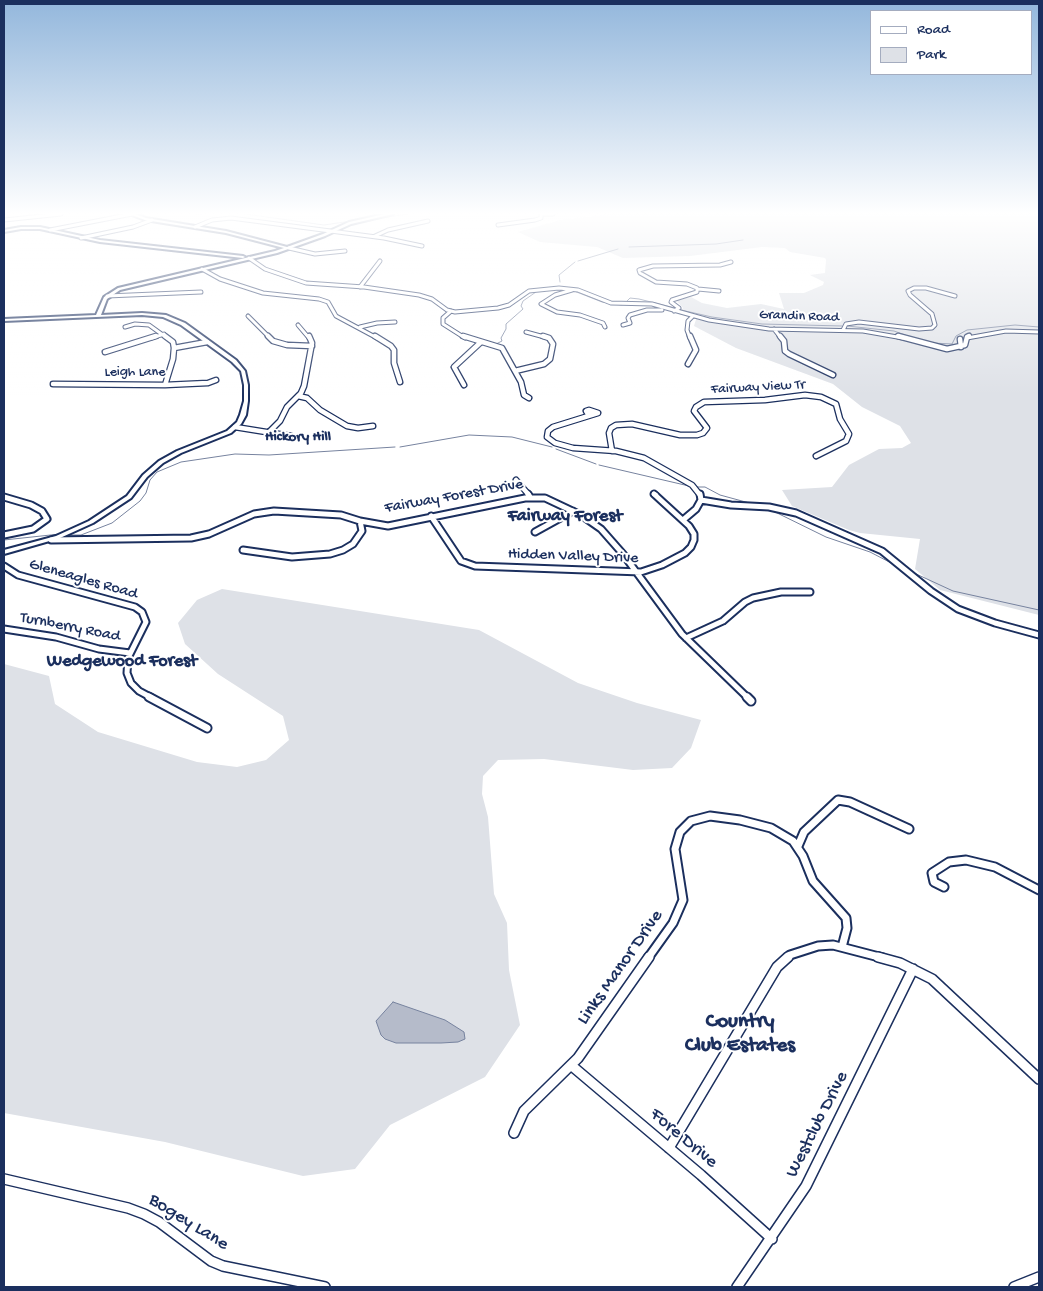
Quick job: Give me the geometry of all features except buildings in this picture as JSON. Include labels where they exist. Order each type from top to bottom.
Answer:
[{"type":"street","points":[[98,316],[107,296],[115,290],[176,274]]},
{"type":"street","points":[[212,274],[220,279],[263,293],[327,301],[336,316],[360,327],[393,348],[394,363],[400,382]]},
{"type":"street","points":[[280,274],[306,282],[360,287],[424,296],[435,300],[451,311],[443,318],[444,324],[460,335],[502,348],[521,382],[524,395],[528,398]]},
{"type":"street","points":[[360,287],[370,274]]},
{"type":"street","points":[[645,274],[656,282],[687,284],[698,289],[719,291]]},
{"type":"street","points":[[843,330],[846,324],[859,322],[919,329],[932,328],[935,325],[932,314],[910,295],[908,290],[923,288],[956,296]]},
{"type":"street","name":"Grandin Road","points":[[451,311],[474,311],[503,307],[524,293],[536,289],[574,289],[608,302],[647,303],[692,317],[774,329],[843,330],[896,336],[944,348],[961,348]]},
{"type":"street","points":[[574,289],[555,295],[541,304],[556,312],[580,314],[603,323],[604,326]]},
{"type":"street","points":[[623,325],[630,323],[629,316],[646,310],[657,309],[673,314],[679,308],[671,302],[672,300],[695,293],[698,289]]},
{"type":"street","points":[[107,296],[201,292]]},
{"type":"street","points":[[4,320],[142,314],[164,316],[183,324],[234,361],[244,373],[246,385],[246,409],[235,427],[221,437],[168,457],[147,473],[132,493],[123,501],[91,522],[51,540],[4,552]]},
{"type":"street","points":[[248,316],[273,341],[287,345],[312,346]]},
{"type":"street","points":[[688,364],[696,350],[687,330],[688,321],[692,317]]},
{"type":"street","points":[[360,327],[377,323],[396,322]]},
{"type":"street","points":[[125,327],[136,324],[149,325],[171,339],[174,347],[164,385]]},
{"type":"street","points":[[269,432],[280,421],[287,407],[298,396],[304,386],[312,346],[310,338],[298,325]]},
{"type":"street","points":[[774,329],[784,341],[785,351],[788,354],[833,375]]},
{"type":"street","points":[[961,348],[965,345],[967,337],[975,334],[1006,331],[1039,332]]},
{"type":"street","points":[[515,371],[544,364],[550,358],[552,352],[553,344],[548,338],[526,332]]},
{"type":"street","points":[[105,352],[164,334]]},
{"type":"street","points":[[960,339],[961,348]]},
{"type":"street","points":[[174,347],[206,341]]},
{"type":"street","points":[[464,385],[455,372],[454,365],[481,342]]},
{"type":"street","name":"Leigh Lane","points":[[52,384],[164,385],[208,383],[216,380]]},
{"type":"street","name":"Fairway View Tr","points":[[612,450],[610,433],[616,425],[632,424],[680,435],[697,435],[703,433],[707,428],[694,412],[696,407],[704,402],[765,400],[805,395],[821,397],[836,404],[840,419],[849,434],[846,441],[816,456]]},
{"type":"street","points":[[298,396],[307,398],[320,410],[347,426],[361,428],[373,426]]},
{"type":"street","points":[[588,414],[578,420],[551,428],[547,433],[547,437],[559,444],[573,448],[612,450],[633,454],[652,462],[698,491],[700,500],[696,510],[683,520]]},
{"type":"street","points":[[235,427],[291,436]]},
{"type":"street","points":[[516,480],[530,498]]},
{"type":"street","name":"Hidden Valley Drive","points":[[431,516],[461,561],[467,564],[636,572],[662,565],[684,553],[691,547],[694,540],[694,534],[683,520],[654,494]]},
{"type":"street","points":[[4,497],[32,505],[42,511],[46,519],[33,530],[4,535]]},
{"type":"street","name":"Fairway Forest Drive","points":[[51,540],[191,538],[209,534],[254,514],[274,510],[341,515],[360,521],[388,526],[530,498],[549,499],[601,528],[636,572],[664,612],[686,638],[750,701]]},
{"type":"street","points":[[700,500],[731,505],[778,508],[796,513],[882,551],[931,591],[958,609],[995,623],[1039,635]]},
{"type":"street","points":[[534,532],[573,511]]},
{"type":"street","points":[[243,550],[292,557],[330,554],[343,550],[353,544],[362,530],[360,521]]},
{"type":"street","name":"Gleneagles Road","points":[[4,566],[18,575],[139,609],[144,615],[146,622],[130,653],[127,673],[134,687],[207,728]]},
{"type":"street","points":[[686,638],[723,621],[745,602],[753,598],[781,592],[810,592]]},
{"type":"street","name":"Turnberry Road","points":[[4,629],[49,636],[99,649],[130,653]]},
{"type":"street","points":[[798,846],[804,832],[838,800],[850,802],[909,829]]},
{"type":"street","name":"Links Manor Drive","points":[[514,1133],[524,1111],[572,1066],[657,948],[681,907],[683,894],[674,849],[676,840],[684,826],[694,819],[710,816],[740,820],[779,831],[798,846],[813,881],[846,918],[847,928],[842,947]]},
{"type":"street","points":[[944,887],[934,882],[932,873],[949,862],[966,860],[995,867],[1039,890]]},
{"type":"street","points":[[669,1148],[777,967],[790,955],[808,948],[826,945],[842,947],[913,969],[938,984],[1039,1079]]},
{"type":"street","name":"Westclub Drive","points":[[736,1287],[772,1239],[806,1186],[913,969]]},
{"type":"street","name":"Fore Drive","points":[[572,1066],[772,1239]]},
{"type":"street","name":"Bogey Lane","points":[[4,1179],[128,1208],[144,1214],[159,1222],[211,1261],[223,1266],[326,1287]]},
{"type":"street","points":[[1014,1287],[1039,1277]]},
{"type":"green space","points":[[1039,274],[1039,615],[940,590],[915,569],[920,539],[860,533],[792,506],[782,490],[832,487],[849,465],[879,449],[902,448],[911,443],[900,426],[862,407],[833,384],[736,348],[694,326],[697,316],[680,312],[683,308],[676,300],[691,297],[702,303],[727,308],[761,304],[784,309],[779,293],[804,293],[823,285],[824,282],[810,275]]},
{"type":"green space","points":[[222,589],[479,630],[578,683],[637,703],[701,720],[691,748],[672,768],[633,770],[544,759],[498,760],[483,776],[482,794],[488,817],[494,894],[507,923],[509,970],[520,1025],[485,1077],[390,1125],[355,1169],[303,1176],[165,1142],[4,1113],[4,664],[49,676],[55,704],[98,732],[197,762],[237,767],[266,760],[289,740],[283,716],[218,674],[185,644],[178,623],[197,600]]},
{"type":"water","points":[[393,1002],[445,1020],[464,1032],[465,1039],[458,1042],[441,1043],[396,1043],[385,1039],[381,1035],[376,1021]]},
{"type":"waterway","points":[[560,274],[560,282]]},
{"type":"waterway","points":[[557,290],[566,290]]},
{"type":"waterway","points":[[574,291],[602,302],[622,305]]},
{"type":"waterway","points":[[496,344],[502,341],[501,338],[506,329],[506,324],[523,309],[521,306],[523,301],[536,292]]},
{"type":"waterway","points":[[626,302],[630,298],[639,299],[675,308]]},
{"type":"waterway","points":[[681,310],[712,317],[762,324],[842,326]]},
{"type":"waterway","points":[[932,343],[952,344],[956,336],[967,330],[1015,325],[1039,327]]},
{"type":"waterway","points":[[847,326],[894,331],[916,339]]},
{"type":"waterway","points":[[400,447],[469,435],[512,437],[552,447]]},
{"type":"waterway","points":[[66,535],[81,535],[112,523],[140,501],[146,493],[150,480],[157,472],[181,462],[235,454],[269,455],[395,447]]},
{"type":"waterway","points":[[556,449],[596,464]]},
{"type":"waterway","points":[[599,465],[689,486]]},
{"type":"waterway","points":[[697,487],[705,487],[720,495],[753,504]]},
{"type":"waterway","points":[[771,510],[826,537],[870,552],[897,566]]},
{"type":"waterway","points":[[4,540],[60,534]]},
{"type":"waterway","points":[[914,573],[953,591],[1039,610]]},
{"type":"district","name":"Hickory Hill","points":[[298,438]]},
{"type":"district","name":"Fairway Forest","points":[[565,517]]},
{"type":"district","name":"Wedgewood Forest","points":[[122,662]]},
{"type":"district","name":"Country Club Estates","points":[[740,1035]]}]
